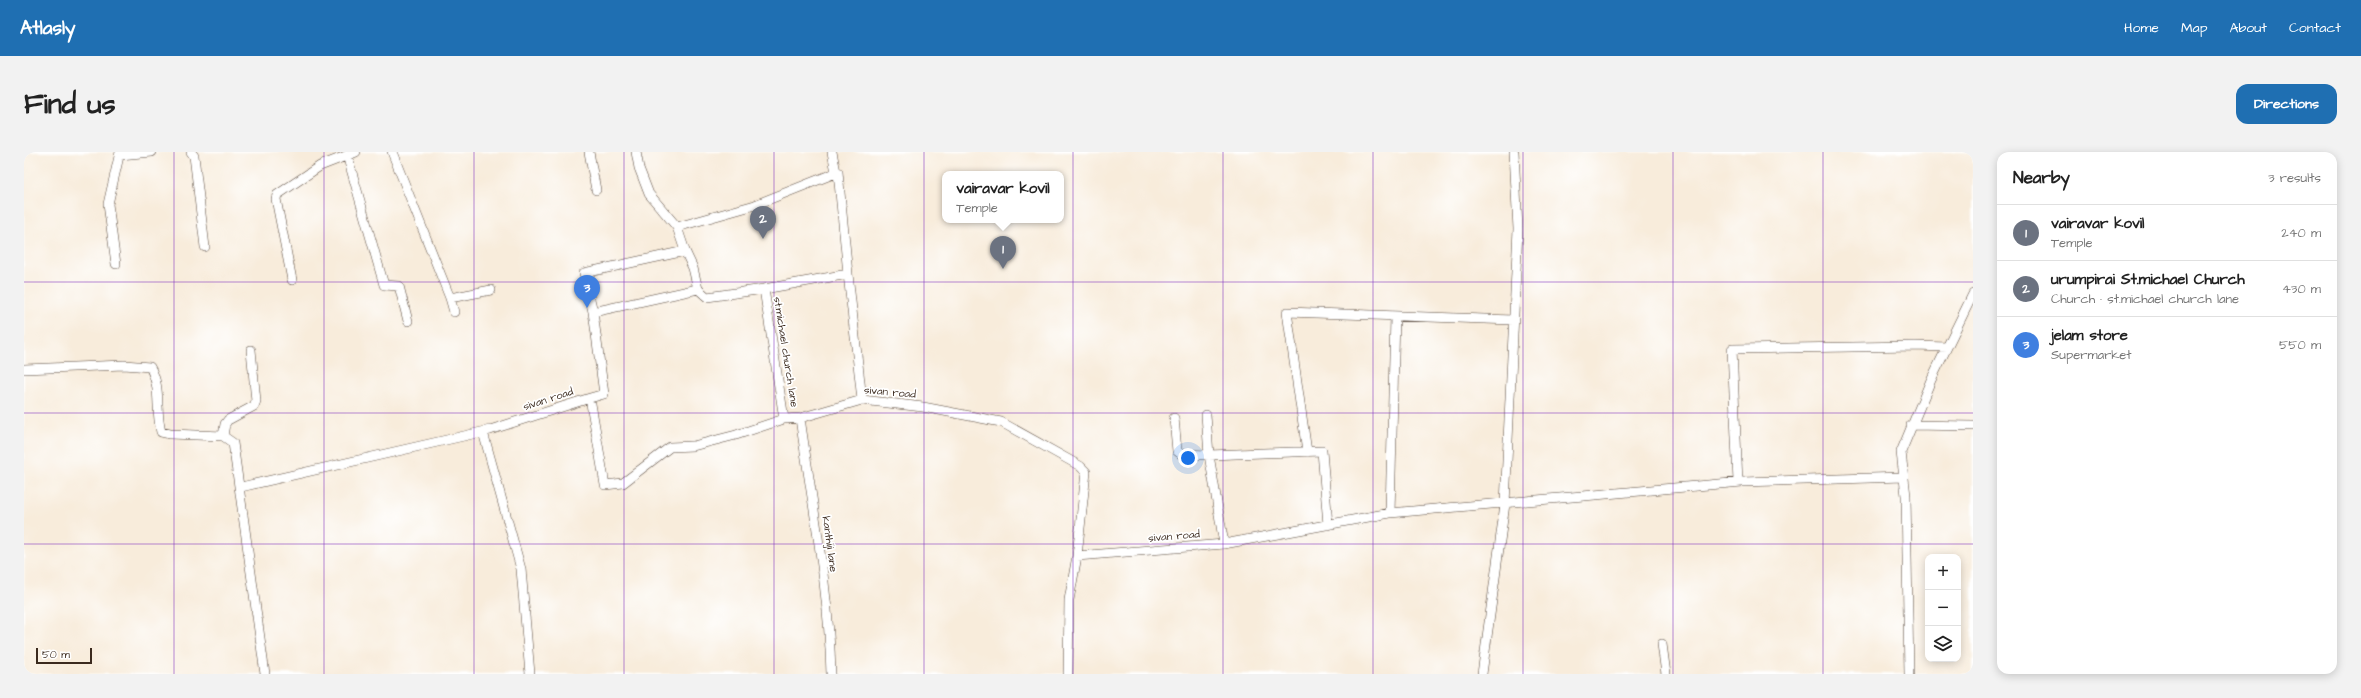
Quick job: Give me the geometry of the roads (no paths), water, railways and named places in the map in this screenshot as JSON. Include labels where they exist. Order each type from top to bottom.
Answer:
[{"type":"street","points":[[116,264],[108,204],[120,153],[152,152]]},
{"type":"street","points":[[191,152],[194,156],[205,246]]},
{"type":"street","points":[[292,280],[276,199],[277,194],[320,166],[356,152]]},
{"type":"street","points":[[392,152],[450,298],[454,312]]},
{"type":"street","points":[[589,152],[596,190]]},
{"type":"street","points":[[593,312],[698,288],[693,268],[685,251],[677,227],[649,194],[639,168],[636,152]]},
{"type":"street","points":[[832,152],[836,172],[838,172],[862,400]]},
{"type":"street","points":[[1482,674],[1504,504],[1518,228],[1514,152]]},
{"type":"street","points":[[347,155],[384,285],[399,286],[408,321]]},
{"type":"street","points":[[677,227],[755,205],[836,172]]},
{"type":"street","points":[[590,398],[604,394],[593,312],[584,273],[685,251]]},
{"type":"street","name":"st.michael church lane","points":[[698,288],[707,297],[764,289],[848,274]]},
{"type":"street","name":"st.michael church lane","points":[[764,289],[784,419]]},
{"type":"street","points":[[450,298],[491,290]]},
{"type":"street","points":[[1909,674],[1906,496],[1901,452],[1911,425],[1973,294]]},
{"type":"street","points":[[1307,452],[1287,312],[1513,320]]},
{"type":"street","points":[[1390,513],[1395,317]]},
{"type":"street","points":[[1738,482],[1732,349],[1915,346],[1947,347]]},
{"type":"street","points":[[224,436],[224,424],[228,420],[254,406],[256,401],[251,350]]},
{"type":"street","points":[[24,369],[124,365],[150,367],[157,380],[158,420],[161,432],[170,434],[224,436],[233,443],[241,487],[265,674]]},
{"type":"street","name":"sivan road","points":[[241,487],[483,432],[590,398],[605,485],[622,483],[670,447],[707,442],[784,419],[800,418],[862,400],[923,407],[1001,422],[1080,466],[1086,472],[1077,556],[1224,544],[1390,513],[1738,482],[1904,477]]},
{"type":"street","points":[[1206,415],[1209,455],[1224,544]]},
{"type":"street","name":"kanthiji lane","points":[[800,418],[823,582],[832,674]]},
{"type":"street","points":[[1174,418],[1177,451],[1181,454],[1209,455],[1322,451],[1324,455],[1328,525]]},
{"type":"street","points":[[1911,425],[1973,426]]},
{"type":"street","points":[[483,432],[521,569],[530,674]]},
{"type":"street","points":[[1068,674],[1069,600],[1077,556]]},
{"type":"street","points":[[1662,644],[1666,674]]},
{"type":"place","name":"urumpirai St.michael Church","points":[[763,239]]},
{"type":"place","name":"vairavar kovil","points":[[1003,269]]},
{"type":"place","name":"jelam store","points":[[587,308]]}]
